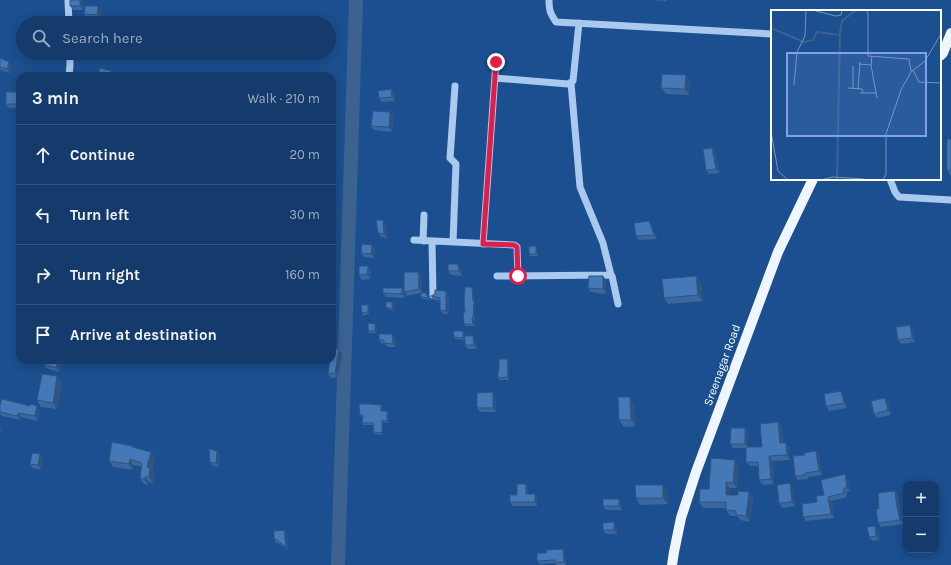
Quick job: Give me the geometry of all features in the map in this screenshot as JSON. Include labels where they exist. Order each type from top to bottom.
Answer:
[{"type":"main road","points":[[941,55],[951,33]]},
{"type":"main road","name":"Sreenagar Road","points":[[672,565],[681,518],[696,472],[778,252],[813,180]]},
{"type":"street","points":[[68,0],[69,16]]},
{"type":"street","points":[[549,0],[550,14],[556,22],[771,34]]},
{"type":"street","points":[[579,23],[573,81],[571,84],[580,187],[603,243],[618,304]]},
{"type":"street","points":[[69,72],[70,60]]},
{"type":"street","points":[[483,244],[496,62]]},
{"type":"street","points":[[496,78],[571,84]]},
{"type":"street","points":[[452,242],[456,164],[450,158],[455,86]]},
{"type":"street","points":[[890,180],[895,192],[899,197],[951,200]]},
{"type":"street","points":[[423,241],[424,215]]},
{"type":"street","points":[[414,240],[514,245],[517,247],[518,276]]},
{"type":"street","points":[[432,241],[433,295]]},
{"type":"street","points":[[496,276],[611,275]]},
{"type":"building","points":[[70,0],[80,0],[80,6],[70,6]]},
{"type":"building","points":[[85,6],[98,6],[97,15],[84,14]]},
{"type":"building","points":[[0,58],[9,62],[7,69],[0,67]]},
{"type":"building","points":[[100,68],[111,71],[111,72],[99,72]]},
{"type":"building","points":[[662,74],[686,75],[685,89],[661,88]]},
{"type":"building","points":[[391,89],[392,97],[379,98],[378,91]]},
{"type":"building","points":[[6,92],[16,92],[16,104],[6,104]]},
{"type":"building","points":[[373,111],[390,112],[389,127],[371,126]]},
{"type":"building","points":[[947,139],[951,139],[951,170],[947,170]]},
{"type":"building","points":[[712,148],[716,169],[706,170],[703,149]]},
{"type":"building","points":[[376,220],[383,220],[384,234],[378,233]]},
{"type":"building","points":[[649,221],[654,235],[636,236],[634,223]]},
{"type":"building","points":[[362,244],[372,245],[371,254],[361,253]]},
{"type":"building","points":[[529,246],[536,246],[536,254],[529,254]]},
{"type":"building","points":[[448,264],[458,264],[459,271],[448,271]]},
{"type":"building","points":[[359,266],[368,266],[367,274],[359,275]]},
{"type":"building","points":[[404,272],[418,272],[419,289],[404,292]]},
{"type":"building","points":[[589,276],[603,276],[603,289],[588,288]]},
{"type":"building","points":[[696,276],[698,295],[664,298],[662,279]]},
{"type":"building","points":[[465,287],[472,287],[474,301],[472,318],[473,324],[464,324],[463,312],[465,312]]},
{"type":"building","points":[[383,288],[402,288],[402,294],[383,293]]},
{"type":"building","points":[[435,290],[446,291],[446,311],[440,310],[440,298],[431,296],[435,294]]},
{"type":"building","points":[[421,293],[426,293],[430,298],[421,297]]},
{"type":"building","points":[[386,302],[392,302],[392,309],[386,307]]},
{"type":"building","points":[[361,305],[368,305],[368,312],[362,313]]},
{"type":"building","points":[[368,323],[375,324],[375,331],[368,331]]},
{"type":"building","points":[[910,325],[912,338],[898,340],[896,327]]},
{"type":"building","points":[[453,331],[463,331],[463,338],[454,337]]},
{"type":"building","points":[[379,334],[392,334],[393,344],[384,343],[384,340],[379,340]]},
{"type":"building","points":[[465,336],[473,336],[474,345],[465,345]]},
{"type":"building","points":[[336,349],[339,349],[335,373],[328,374],[329,364],[336,364]]},
{"type":"building","points":[[499,359],[507,359],[508,377],[498,378]]},
{"type":"building","points":[[43,364],[57,364],[56,368]]},
{"type":"building","points":[[42,374],[57,376],[53,403],[37,400]]},
{"type":"building","points":[[841,391],[844,403],[826,406],[824,394]]},
{"type":"building","points":[[493,392],[493,408],[477,408],[477,393]]},
{"type":"building","points":[[618,397],[630,397],[631,420],[619,420]]},
{"type":"building","points":[[885,398],[888,410],[874,414],[871,401]]},
{"type":"building","points":[[2,399],[30,406],[30,404],[37,406],[35,416],[18,413],[17,416],[0,412]]},
{"type":"building","points":[[359,404],[381,405],[381,411],[387,411],[387,421],[382,420],[382,433],[373,432],[374,423],[362,423],[363,415],[360,415]]},
{"type":"building","points":[[778,422],[780,443],[786,443],[787,455],[769,456],[771,479],[759,480],[758,462],[746,462],[746,447],[762,447],[760,424]]},
{"type":"building","points":[[731,428],[745,428],[745,444],[730,444]]},
{"type":"building","points":[[112,442],[151,452],[147,467],[150,468],[149,477],[145,477],[144,479],[140,478],[142,463],[130,459],[129,464],[109,461]]},
{"type":"building","points":[[209,449],[217,451],[216,463],[210,462]]},
{"type":"building","points":[[816,451],[819,471],[795,476],[793,456],[805,455],[804,453]]},
{"type":"building","points":[[32,453],[40,454],[38,465],[30,464]]},
{"type":"building","points":[[711,458],[735,460],[733,483],[726,482],[726,495],[738,495],[738,491],[749,492],[746,516],[736,515],[736,511],[726,510],[726,502],[699,502],[700,489],[709,489]]},
{"type":"building","points":[[845,474],[847,488],[844,488],[844,493],[828,497],[831,514],[803,517],[802,504],[817,502],[816,496],[824,495],[821,480]]},
{"type":"building","points":[[790,483],[792,502],[779,503],[777,485]]},
{"type":"building","points":[[517,484],[526,484],[526,494],[535,494],[535,502],[510,502],[510,495],[517,495]]},
{"type":"building","points":[[635,485],[663,485],[663,498],[636,498]]},
{"type":"building","points":[[895,491],[900,520],[878,523],[876,509],[879,509],[878,493]]},
{"type":"building","points":[[603,499],[619,499],[619,506],[603,506]]},
{"type":"building","points":[[614,522],[614,530],[603,530],[603,523]]},
{"type":"building","points":[[875,526],[876,536],[869,537],[867,527]]},
{"type":"building","points":[[284,530],[286,547],[274,539],[274,531]]},
{"type":"building","points":[[563,549],[564,562],[555,562],[555,560],[537,561],[537,553],[546,553],[546,550]]},
{"type":"waterway","points":[[338,565],[356,0]]},
{"type":"route","points":[[496,62],[483,244],[514,245],[517,247],[518,276]]}]
